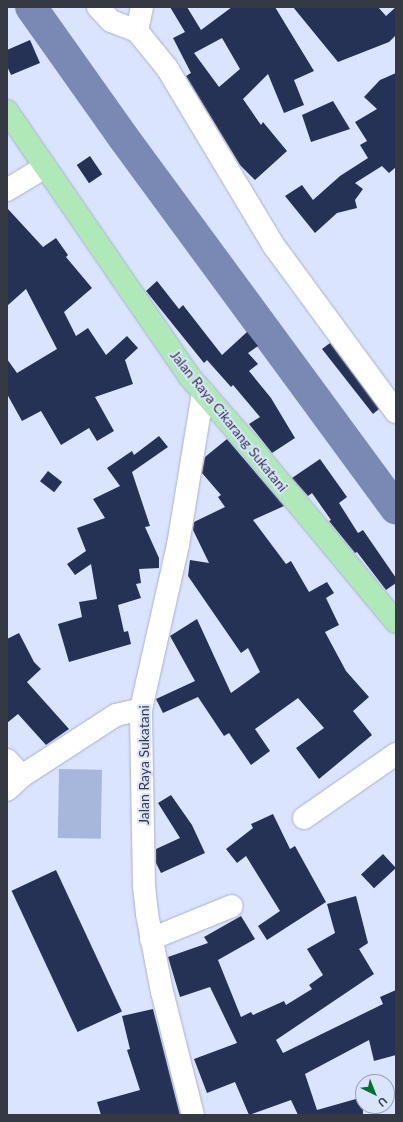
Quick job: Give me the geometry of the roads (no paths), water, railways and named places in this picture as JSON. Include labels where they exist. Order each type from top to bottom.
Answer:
[{"type":"main road","name":"Jalan Raya Cikarang Sukatani","points":[[7,111],[172,352],[203,392],[396,622]]},
{"type":"street","points":[[98,7],[111,21],[137,31],[166,68],[274,246],[396,412]]},
{"type":"street","points":[[137,31],[142,7]]},
{"type":"street","points":[[7,190],[45,167]]},
{"type":"street","name":"Jalan Raya Sukatani","points":[[194,1115],[180,1069],[151,939],[144,887],[141,710],[178,545],[203,392]]},
{"type":"street","points":[[7,760],[15,783],[116,715],[141,710]]},
{"type":"street","points":[[304,818],[396,754]]},
{"type":"street","points":[[151,939],[232,906]]},
{"type":"waterway","points":[[31,7],[123,137],[396,508]]}]
